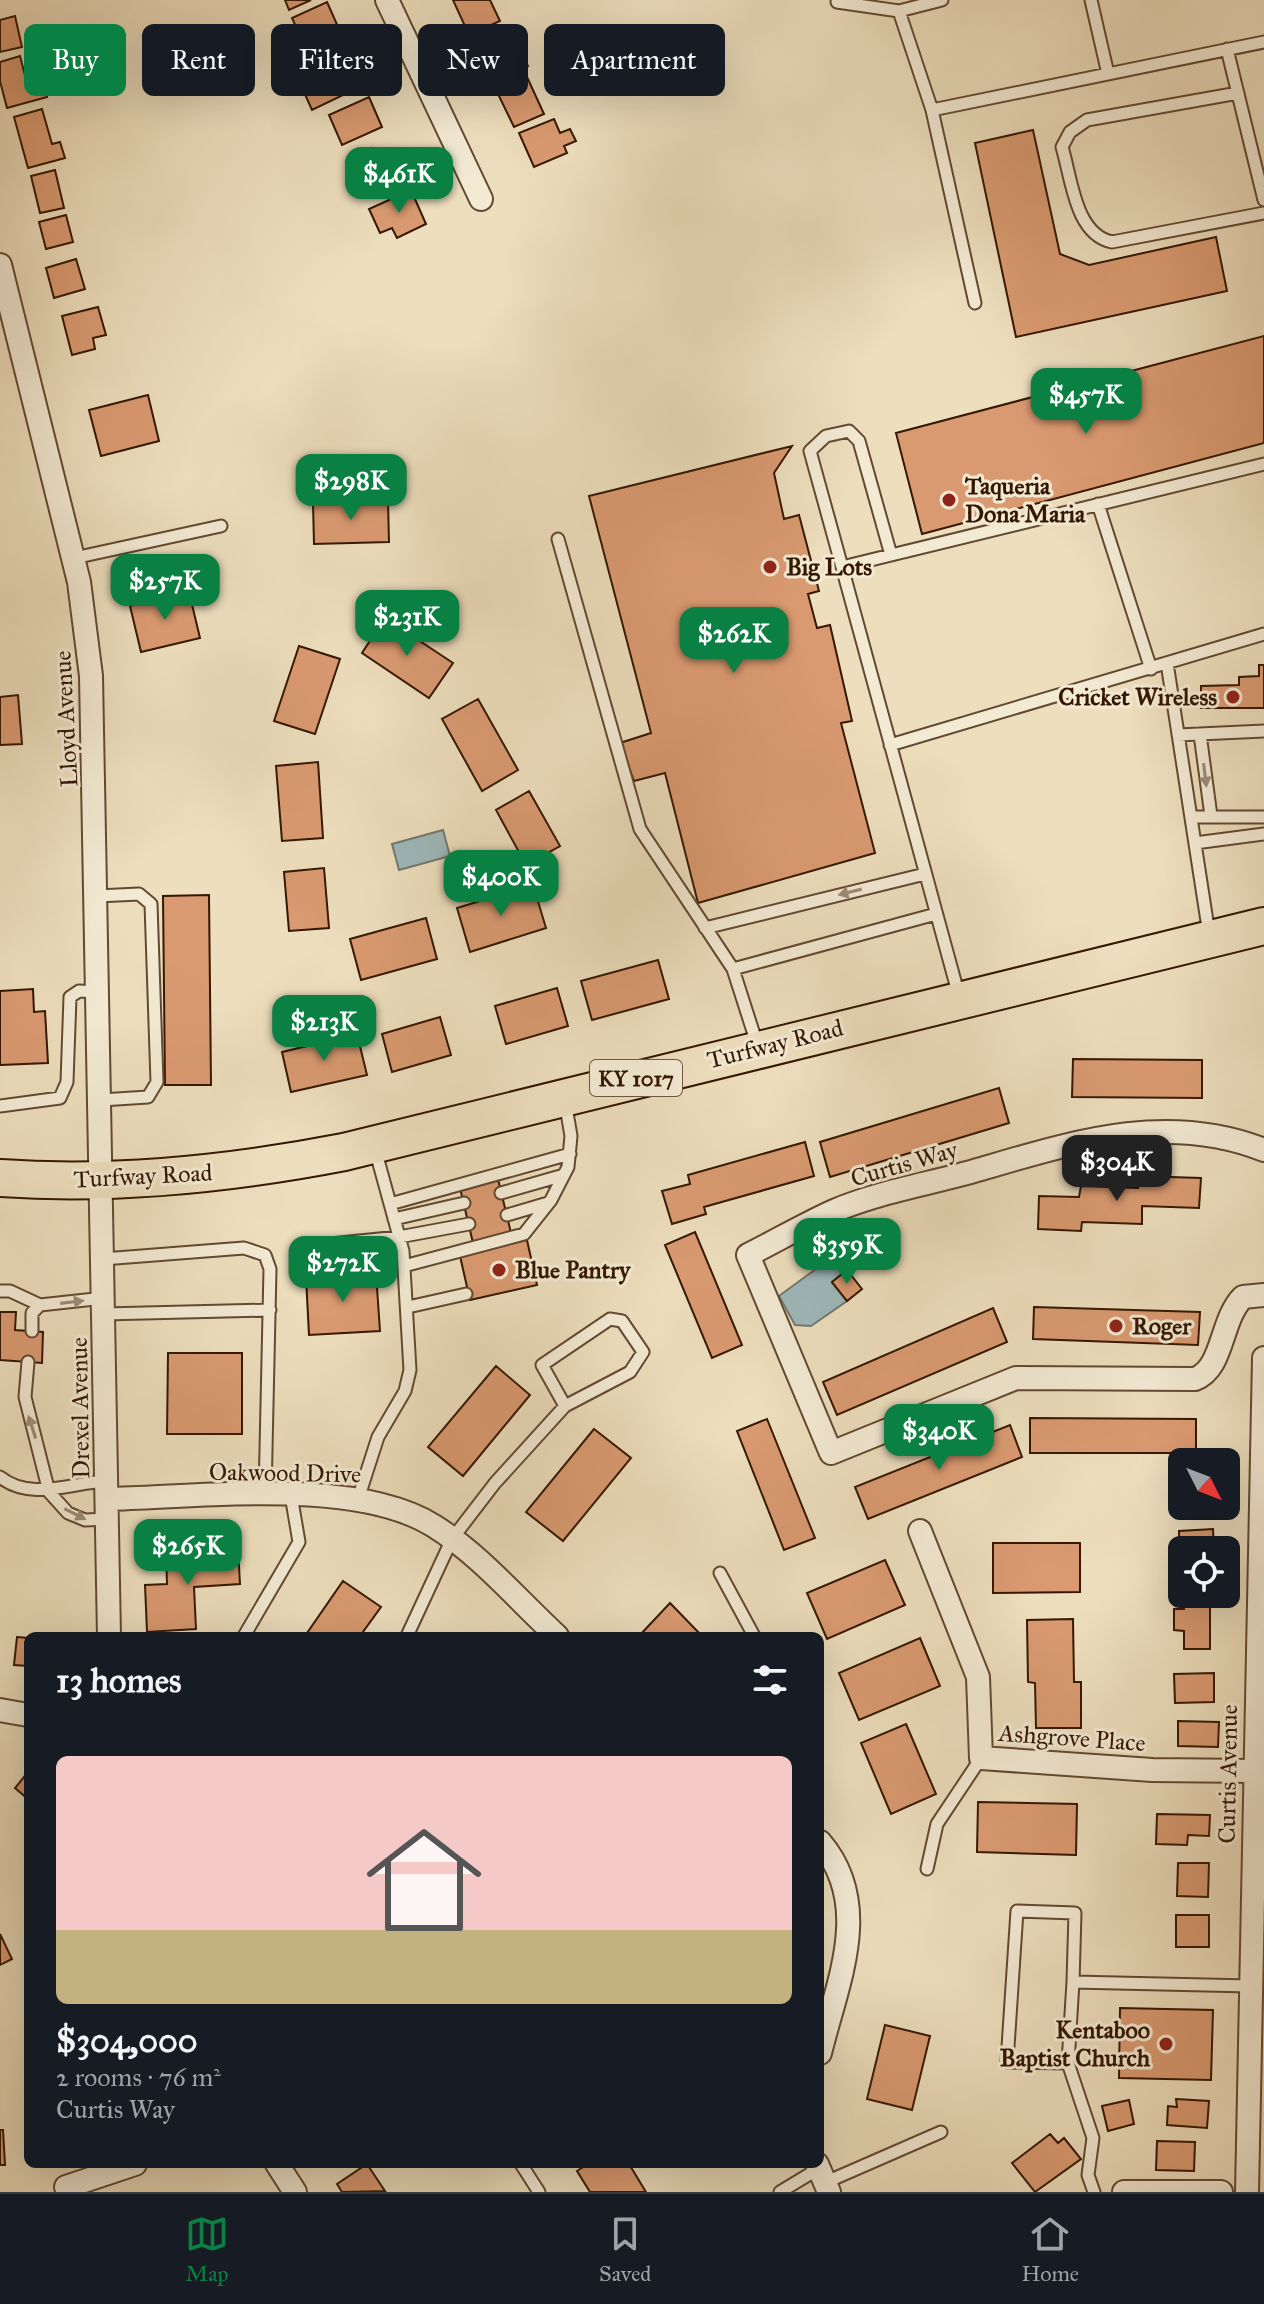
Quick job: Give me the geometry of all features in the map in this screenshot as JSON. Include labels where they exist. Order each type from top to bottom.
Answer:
[{"type":"main road","name":"Turfway Road","points":[[0,1178],[102,1180],[215,1173],[374,1144],[1264,926]]},
{"type":"street","points":[[387,0],[481,199]]},
{"type":"street","name":"Lloyd Avenue","points":[[0,265],[74,558],[91,676],[102,1180]]},
{"type":"street","name":"Curtis Way","points":[[1264,1150],[1237,1138],[1214,1135],[1127,1132],[1082,1140],[836,1210],[748,1255],[831,1453],[1016,1378],[1195,1379],[1209,1370],[1215,1360],[1232,1309],[1243,1297],[1264,1295]]},
{"type":"street","name":"Drexel Avenue","points":[[102,1180],[109,1632]]},
{"type":"street","name":"Curtis Avenue","points":[[1247,2192],[1264,1358]]},
{"type":"street","name":"Oakwood Drive","points":[[108,1500],[291,1495],[358,1499],[403,1510],[452,1539],[553,1632]]},
{"type":"street","name":"Ashgrove Place","points":[[920,1531],[978,1677],[981,1758],[1152,1770],[1254,1771]]},
{"type":"street","points":[[0,1710],[24,1714]]},
{"type":"street","points":[[824,1847],[837,1865],[848,1892],[851,1917],[848,1941],[826,2000]]},
{"type":"street","points":[[66,2187],[123,2168]]},
{"type":"street","points":[[280,2168],[295,2192]]},
{"type":"street","points":[[1124,2192],[1221,2192]]},
{"type":"lane","points":[[837,2],[899,11],[942,0]]},
{"type":"lane","points":[[1091,0],[1108,74]]},
{"type":"lane","points":[[899,11],[932,110],[975,303]]},
{"type":"lane","points":[[932,110],[1264,42]]},
{"type":"lane","points":[[1227,49],[1264,200]]},
{"type":"lane","points":[[1238,93],[1087,120],[1070,132],[1062,147],[1086,228],[1098,239],[1112,242],[1264,213]]},
{"type":"lane","points":[[891,555],[859,441],[849,431],[826,436],[810,451],[959,1000]]},
{"type":"lane","points":[[842,567],[1264,464]]},
{"type":"lane","points":[[1098,504],[1151,669]]},
{"type":"lane","points":[[74,558],[221,526]]},
{"type":"lane","points":[[558,539],[640,829],[733,969],[759,1048]]},
{"type":"lane","points":[[890,745],[1264,634]]},
{"type":"lane","points":[[1167,663],[1209,939]]},
{"type":"lane","points":[[1178,735],[1264,731]]},
{"type":"lane","points":[[1200,734],[1211,816]]},
{"type":"lane","points":[[1191,817],[1264,817]]},
{"type":"lane","points":[[1195,843],[1264,834]]},
{"type":"lane","points":[[705,928],[925,874]]},
{"type":"lane","points":[[97,896],[139,894],[151,904],[157,1082],[148,1097],[101,1100]]},
{"type":"lane","points":[[733,969],[936,914]]},
{"type":"lane","points":[[0,1106],[60,1098],[67,1082],[70,997],[79,991],[99,992]]},
{"type":"lane","points":[[404,1266],[524,1234],[548,1203],[564,1175],[571,1136],[565,1096]]},
{"type":"lane","points":[[358,1499],[378,1437],[405,1391],[410,1370],[404,1266],[374,1144]]},
{"type":"lane","points":[[390,1204],[570,1154]]},
{"type":"lane","points":[[501,1193],[564,1175]]},
{"type":"lane","points":[[394,1219],[464,1203]]},
{"type":"lane","points":[[507,1215],[548,1203]]},
{"type":"lane","points":[[310,1246],[399,1237],[469,1224]]},
{"type":"lane","points":[[103,1259],[244,1248],[265,1255],[270,1269],[265,1496]]},
{"type":"lane","points":[[0,1291],[10,1291],[40,1305],[270,1310]]},
{"type":"lane","points":[[408,1307],[466,1294]]},
{"type":"lane","points":[[32,1331],[32,1313],[40,1305]]},
{"type":"lane","points":[[409,1632],[452,1539],[495,1483],[565,1406],[630,1372],[643,1352],[622,1321],[610,1319],[542,1365],[565,1406]]},
{"type":"lane","points":[[0,1477],[49,1492],[67,1485],[108,1500],[85,1520],[68,1513],[49,1492],[25,1397],[28,1362]]},
{"type":"lane","points":[[246,1632],[299,1542],[291,1495]]},
{"type":"lane","points":[[720,1573],[752,1632]]},
{"type":"lane","points":[[927,1869],[937,1824],[981,1758]]},
{"type":"lane","points":[[1068,2063],[1007,2062],[1017,1911],[1075,1913],[1068,2063],[1093,2138],[1088,2175],[1094,2192]]},
{"type":"lane","points":[[1073,1982],[1250,1986]]},
{"type":"lane","points":[[780,2192],[941,2132]]},
{"type":"lane","points":[[524,2168],[539,2192]]},
{"type":"water","points":[[443,830],[450,856],[399,870],[392,844]]},
{"type":"water","points":[[835,1255],[847,1270],[832,1283],[847,1301],[811,1326],[795,1325],[779,1296]]},
{"type":"building","points":[[285,0],[311,0],[289,10]]},
{"type":"building","points":[[453,0],[490,0],[500,21],[493,24],[464,24]]},
{"type":"building","points":[[327,2],[337,24],[295,24],[292,18]]},
{"type":"building","points":[[15,16],[22,47],[0,52],[0,20]]},
{"type":"building","points":[[20,56],[24,72],[24,96],[47,97],[7,108],[0,81],[0,62]]},
{"type":"building","points":[[528,79],[544,114],[514,127],[499,96],[528,96]]},
{"type":"building","points":[[306,96],[341,96],[312,110]]},
{"type":"building","points":[[369,97],[382,127],[342,145],[329,115]]},
{"type":"building","points":[[42,109],[52,144],[60,142],[65,158],[28,168],[14,117]]},
{"type":"building","points":[[554,119],[560,133],[570,129],[576,141],[564,146],[567,153],[534,167],[519,133]]},
{"type":"building","points":[[1033,130],[1060,254],[1089,265],[1216,237],[1227,291],[1016,337],[975,143]]},
{"type":"building","points":[[371,148],[379,164],[392,157],[403,177],[364,197],[346,162]]},
{"type":"building","points":[[55,170],[64,208],[40,213],[31,176]]},
{"type":"building","points":[[411,190],[426,224],[397,238],[392,228],[380,233],[369,209]]},
{"type":"building","points":[[66,215],[73,242],[46,249],[39,222]]},
{"type":"building","points":[[76,259],[85,289],[54,298],[46,268]]},
{"type":"building","points":[[98,307],[106,335],[93,338],[95,349],[72,355],[62,316]]},
{"type":"building","points":[[1264,336],[1264,443],[922,534],[896,433]]},
{"type":"building","points":[[148,395],[159,441],[101,456],[89,410]]},
{"type":"building","points":[[792,446],[774,473],[784,519],[799,515],[819,591],[808,594],[817,628],[830,625],[852,721],[841,723],[875,853],[698,903],[665,773],[634,781],[620,743],[651,733],[589,496]]},
{"type":"building","points":[[388,501],[389,542],[314,544],[313,503]]},
{"type":"building","points":[[189,592],[200,638],[141,652],[130,606]]},
{"type":"building","points":[[385,618],[453,663],[429,698],[362,653]]},
{"type":"building","points":[[299,646],[340,659],[315,734],[274,721]]},
{"type":"building","name":"Cricket Wireless","points":[[1259,665],[1264,665],[1264,708],[1201,708],[1201,686],[1239,685],[1239,677],[1259,676]]},
{"type":"building","points":[[18,695],[22,744],[0,745],[0,697]]},
{"type":"building","points":[[478,699],[518,770],[482,791],[442,719]]},
{"type":"building","points":[[318,762],[323,838],[282,841],[276,766]]},
{"type":"building","points":[[529,791],[560,846],[526,865],[496,810]]},
{"type":"building","points":[[324,868],[329,928],[289,931],[284,872]]},
{"type":"building","points":[[533,885],[546,928],[470,952],[457,908]]},
{"type":"building","points":[[209,895],[211,1085],[165,1085],[163,896]]},
{"type":"building","points":[[426,918],[437,959],[361,980],[350,939]]},
{"type":"building","points":[[658,960],[669,999],[592,1020],[581,981]]},
{"type":"building","points":[[557,988],[568,1026],[506,1044],[495,1006]]},
{"type":"building","points":[[33,989],[34,1012],[45,1011],[48,1063],[0,1065],[0,991]]},
{"type":"building","points":[[440,1017],[451,1055],[392,1072],[382,1034]]},
{"type":"building","points":[[357,1034],[367,1075],[291,1092],[282,1052]]},
{"type":"building","points":[[1073,1059],[1202,1060],[1202,1098],[1072,1097]]},
{"type":"building","points":[[999,1088],[1009,1123],[830,1177],[820,1142]]},
{"type":"building","points":[[805,1142],[814,1176],[704,1207],[706,1214],[672,1224],[662,1191],[690,1184],[688,1175]]},
{"type":"building","points":[[1138,1176],[1201,1178],[1199,1208],[1142,1206],[1142,1224],[1082,1222],[1081,1231],[1038,1229],[1039,1196],[1079,1197],[1081,1186],[1138,1188]]},
{"type":"building","points":[[498,1179],[511,1233],[473,1243],[460,1188]]},
{"type":"building","points":[[695,1232],[742,1345],[712,1358],[665,1245]]},
{"type":"building","name":"Blue Pantry","points":[[527,1240],[537,1285],[470,1300],[460,1256]]},
{"type":"building","points":[[847,1270],[862,1289],[847,1301],[832,1282]]},
{"type":"building","points":[[376,1273],[380,1331],[309,1335],[306,1277]]},
{"type":"building","name":"Roger","points":[[1034,1307],[1200,1312],[1198,1345],[1033,1339]]},
{"type":"building","points":[[993,1308],[1007,1342],[837,1415],[823,1382]]},
{"type":"building","points":[[0,1312],[16,1312],[15,1330],[43,1332],[42,1363],[0,1360]]},
{"type":"building","points":[[168,1353],[242,1353],[242,1434],[167,1434]]},
{"type":"building","points":[[496,1366],[530,1395],[463,1476],[428,1447]]},
{"type":"building","points":[[1030,1418],[1196,1419],[1196,1448],[1168,1448],[1168,1453],[1030,1453]]},
{"type":"building","points":[[767,1419],[815,1538],[784,1550],[737,1431]]},
{"type":"building","points":[[1010,1425],[1022,1457],[868,1519],[855,1487]]},
{"type":"building","points":[[594,1429],[631,1458],[563,1541],[526,1512]]},
{"type":"building","points":[[1213,1529],[1213,1536],[1179,1536],[1179,1531]]},
{"type":"building","points":[[993,1543],[1080,1543],[1080,1592],[993,1593]]},
{"type":"building","points":[[238,1549],[240,1584],[194,1587],[196,1629],[147,1632],[145,1585],[167,1584],[166,1553]]},
{"type":"building","points":[[885,1560],[905,1605],[827,1639],[807,1593]]},
{"type":"building","points":[[343,1581],[381,1607],[363,1632],[308,1632]]},
{"type":"building","points":[[670,1603],[698,1632],[643,1632]]},
{"type":"building","points":[[1210,1608],[1210,1649],[1184,1649],[1184,1631],[1174,1630],[1174,1609]]},
{"type":"building","points":[[1073,1619],[1074,1682],[1081,1682],[1081,1728],[1036,1728],[1035,1683],[1028,1682],[1027,1620]]},
{"type":"building","points":[[17,1637],[24,1638],[24,1666],[14,1665]]},
{"type":"building","points":[[920,1638],[940,1686],[859,1720],[839,1673]]},
{"type":"building","points":[[1214,1673],[1214,1702],[1175,1703],[1174,1674]]},
{"type":"building","points":[[1178,1721],[1219,1722],[1218,1747],[1178,1746]]},
{"type":"building","points":[[906,1724],[936,1794],[891,1814],[861,1743]]},
{"type":"building","points":[[24,1777],[24,1796],[15,1788]]},
{"type":"building","points":[[978,1802],[1077,1804],[1076,1855],[977,1852]]},
{"type":"building","points":[[1157,1814],[1210,1815],[1209,1836],[1188,1835],[1187,1845],[1156,1844]]},
{"type":"building","points":[[1178,1863],[1209,1863],[1208,1897],[1177,1896]]},
{"type":"building","points":[[1176,1915],[1209,1915],[1209,1947],[1176,1947]]},
{"type":"building","points":[[0,1934],[12,1959],[0,1965]]},
{"type":"building","name":"Kentaboo Baptist Church","points":[[1120,2008],[1213,2010],[1211,2080],[1119,2078]]},
{"type":"building","points":[[885,2025],[930,2036],[912,2110],[867,2099]]},
{"type":"building","points":[[1176,2099],[1209,2101],[1207,2128],[1167,2125],[1168,2106],[1177,2107]]},
{"type":"building","points":[[1129,2100],[1134,2124],[1108,2131],[1102,2106]]},
{"type":"building","points":[[0,2130],[3,2130],[5,2165],[0,2165]]},
{"type":"building","points":[[1050,2134],[1058,2143],[1064,2138],[1081,2159],[1035,2192],[1012,2163]]},
{"type":"building","points":[[1157,2141],[1195,2142],[1194,2171],[1156,2170]]},
{"type":"building","points":[[361,2168],[370,2168],[385,2191],[342,2192],[337,2184]]},
{"type":"building","points":[[582,2168],[631,2168],[646,2192],[590,2192],[577,2171]]},
{"type":"place","name":"Taqueria Dona Maria","points":[[949,500]]},
{"type":"place","name":"Big Lots","points":[[770,567]]},
{"type":"place","name":"Cricket Wireless","points":[[1233,697]]},
{"type":"place","name":"Blue Pantry","points":[[499,1270]]},
{"type":"place","name":"Roger","points":[[1116,1326]]},
{"type":"place","name":"Kentaboo Baptist Church","points":[[1166,2044]]}]
